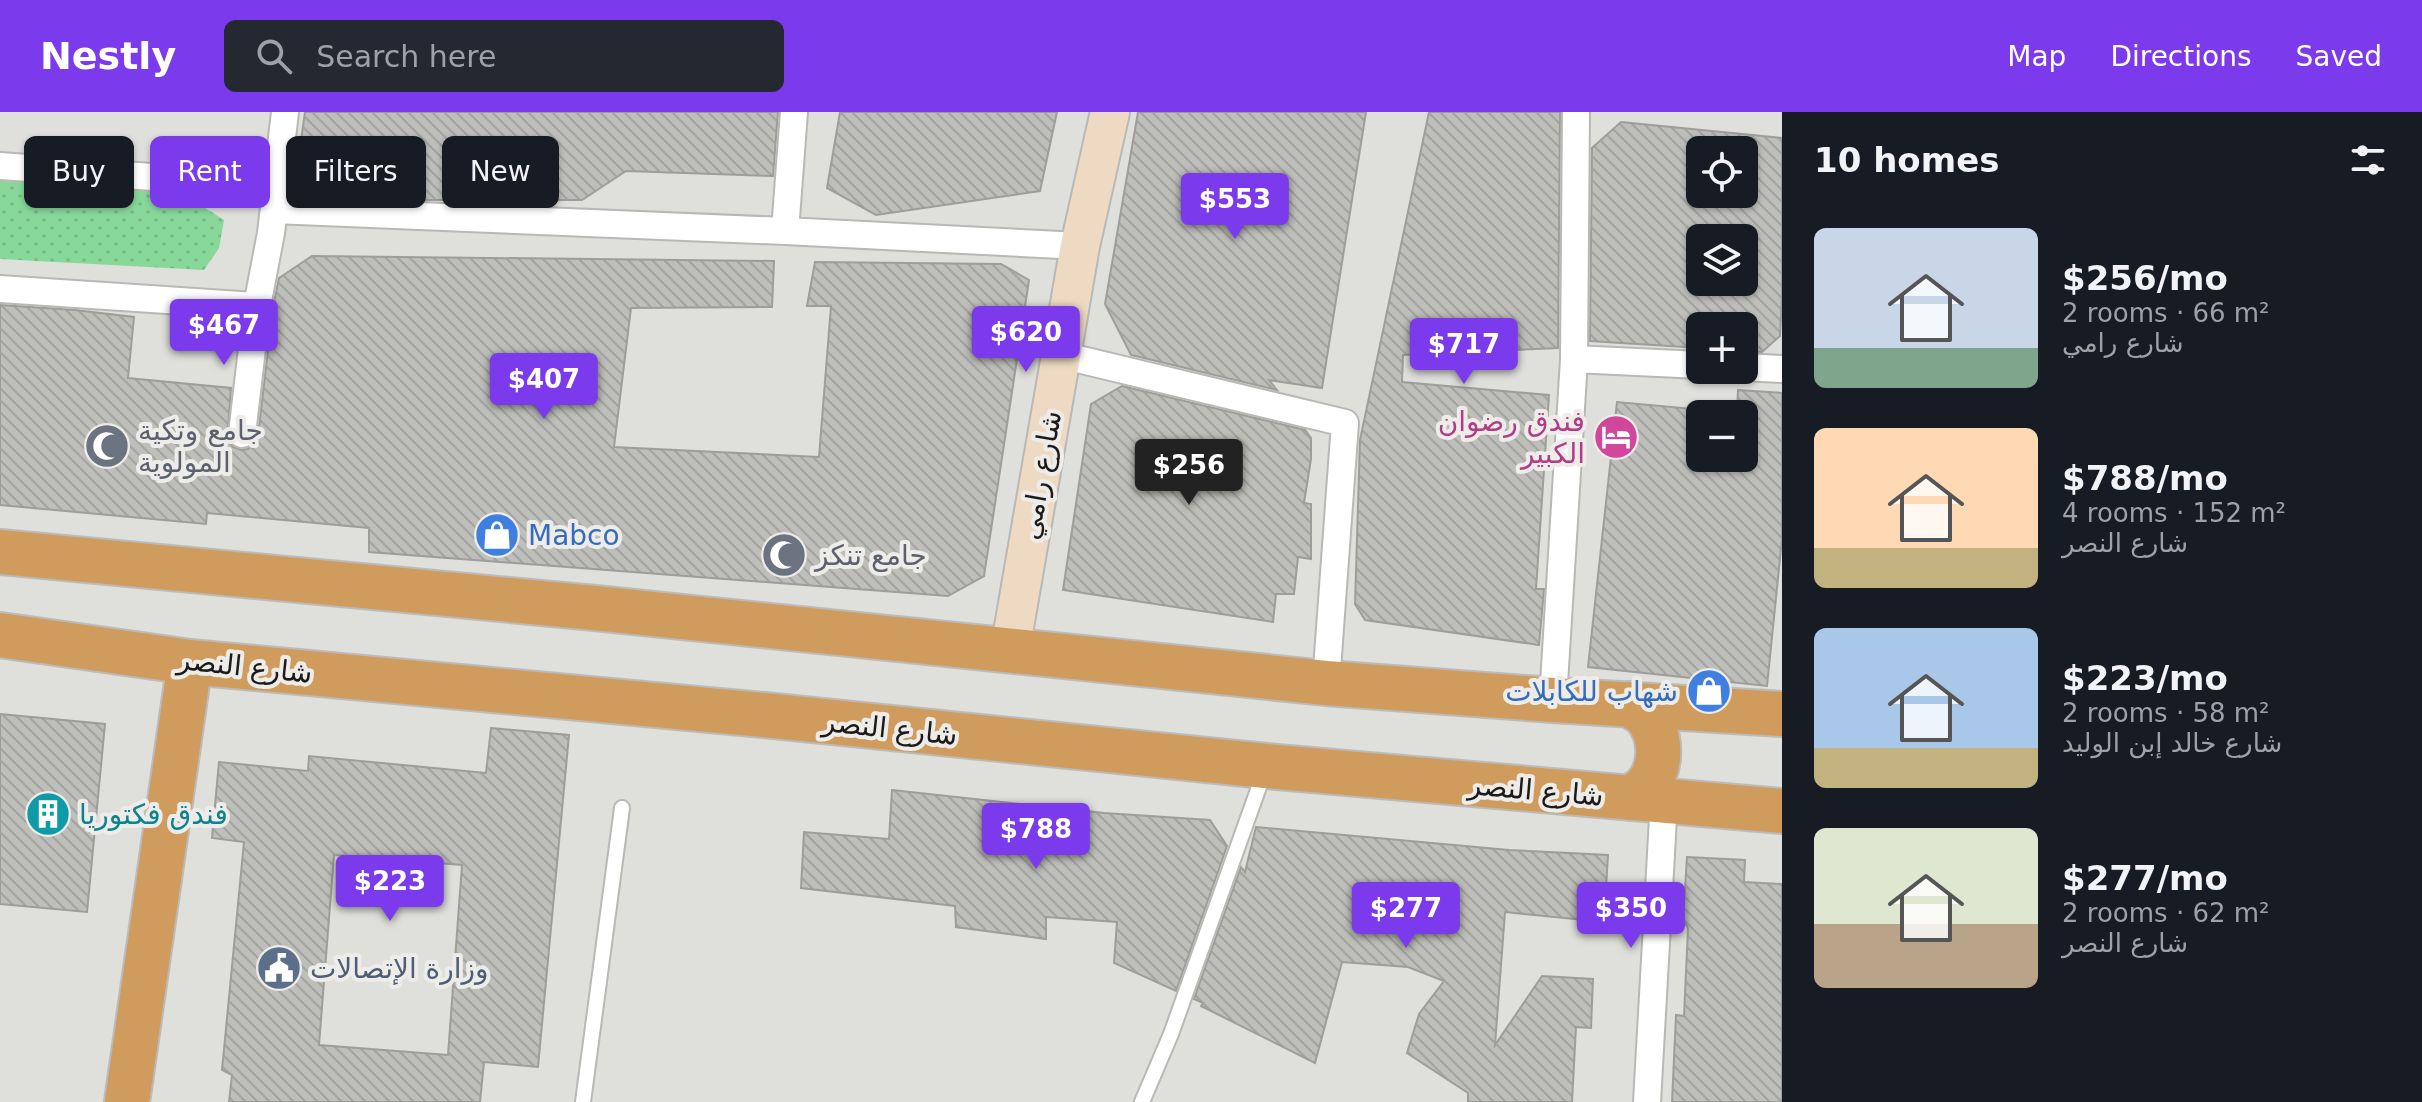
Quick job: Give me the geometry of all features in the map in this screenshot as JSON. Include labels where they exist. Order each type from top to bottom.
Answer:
[{"type":"highway","points":[[0,552],[595,608],[1326,683],[1553,700],[1782,710]]},
{"type":"highway","name":"شارع النصر","points":[[0,635],[190,662],[764,715],[1266,766],[1782,811]]},
{"type":"highway","points":[[127,1102],[190,662]]},
{"type":"highway","points":[[1629,704],[1645,715],[1655,732],[1659,751],[1655,770],[1646,786],[1647,799]]},
{"type":"main road","name":"شارع رامي","points":[[1010,650],[1080,246],[1110,112]]},
{"type":"street","points":[[242,434],[285,112]]},
{"type":"street","points":[[785,231],[794,112]]},
{"type":"street","points":[[1553,700],[1574,359],[1576,112]]},
{"type":"street","points":[[0,166],[275,198],[785,231],[1080,246]]},
{"type":"street","points":[[0,289],[257,306]]},
{"type":"street","points":[[1061,355],[1345,423],[1326,683]]},
{"type":"street","points":[[1574,359],[1686,364]]},
{"type":"street","points":[[1758,368],[1782,369]]},
{"type":"street","points":[[1647,799],[1647,1102]]},
{"type":"lane","points":[[1142,1102],[1171,1034],[1266,766]]},
{"type":"lane","points":[[583,1102],[622,808]]},
{"type":"green space","points":[[0,181],[24,182],[24,208],[134,208],[134,188],[150,189],[150,208],[205,208],[224,220],[219,248],[204,270],[0,259]]},
{"type":"building","points":[[305,112],[778,112],[773,176],[626,171],[582,200],[559,200],[559,136],[442,136],[442,200],[426,200],[426,136],[302,136]]},
{"type":"building","points":[[840,112],[1057,112],[1040,191],[876,215],[827,188]]},
{"type":"building","points":[[1138,112],[1366,112],[1322,388],[1269,380],[1277,390],[1131,355],[1105,304]]},
{"type":"building","points":[[1429,112],[1560,112],[1558,348],[1403,355],[1402,382],[1549,395],[1536,589],[1544,589],[1539,645],[1365,620],[1355,604],[1360,440]]},
{"type":"building","points":[[1621,122],[1782,138],[1780,336],[1762,352],[1758,352],[1758,312],[1686,312],[1686,347],[1590,341],[1592,148]]},
{"type":"building","points":[[312,256],[774,261],[772,307],[631,308],[614,447],[819,457],[831,306],[807,306],[815,262],[1001,264],[1029,280],[984,576],[948,596],[369,552],[369,528],[207,513],[206,524],[0,505],[0,305],[134,317],[128,378],[231,388],[227,440],[233,447],[248,449],[258,436],[279,278]]},
{"type":"building","points":[[1122,386],[1305,430],[1311,438],[1304,503],[1311,504],[1311,559],[1298,557],[1294,594],[1276,594],[1273,622],[1063,590],[1091,404]]},
{"type":"building","points":[[1738,390],[1782,393],[1782,539],[1767,686],[1588,667],[1617,402],[1686,408],[1686,472],[1758,472],[1758,400],[1738,400]]},
{"type":"building","name":"فندق فكتوريا","points":[[0,714],[105,724],[87,912],[0,904]]},
{"type":"building","name":"وزارة الإتصالات","points":[[491,728],[569,735],[538,1067],[484,1062],[480,1102],[229,1102],[232,1075],[222,1070],[244,842],[212,838],[219,762],[308,771],[309,756],[486,773]],"holes":[[[334,855],[462,865],[448,1055],[319,1045]]]},
{"type":"building","points":[[892,790],[1104,813],[1210,820],[1227,846],[1176,991],[1114,963],[1117,922],[1046,917],[1046,939],[956,927],[955,906],[801,888],[804,832],[889,839]]},
{"type":"building","points":[[1256,827],[1509,850],[1608,855],[1604,922],[1505,912],[1495,1045],[1542,976],[1593,979],[1591,1028],[1576,1027],[1572,1102],[1468,1102],[1468,1093],[1407,1053],[1419,1014],[1444,981],[1408,967],[1342,962],[1315,1063],[1201,1006],[1203,1003],[1194,999],[1241,867],[1245,872]]},
{"type":"building","points":[[1687,857],[1745,860],[1744,882],[1782,884],[1782,1102],[1672,1102],[1676,1015],[1684,1016],[1688,928],[1683,920]]},
{"type":"place","name":"فندق رضوان الكبير","points":[[1616,437]]},
{"type":"place","name":"جامع وتكية المولوية","points":[[107,446]]},
{"type":"place","name":"Mabco","points":[[497,535]]},
{"type":"place","name":"جامع تنكز","points":[[784,555]]},
{"type":"place","name":"شهاب للكابلات","points":[[1709,691]]},
{"type":"place","name":"فندق فكتوريا","points":[[48,814]]},
{"type":"place","name":"وزارة الإتصالات","points":[[279,968]]}]
